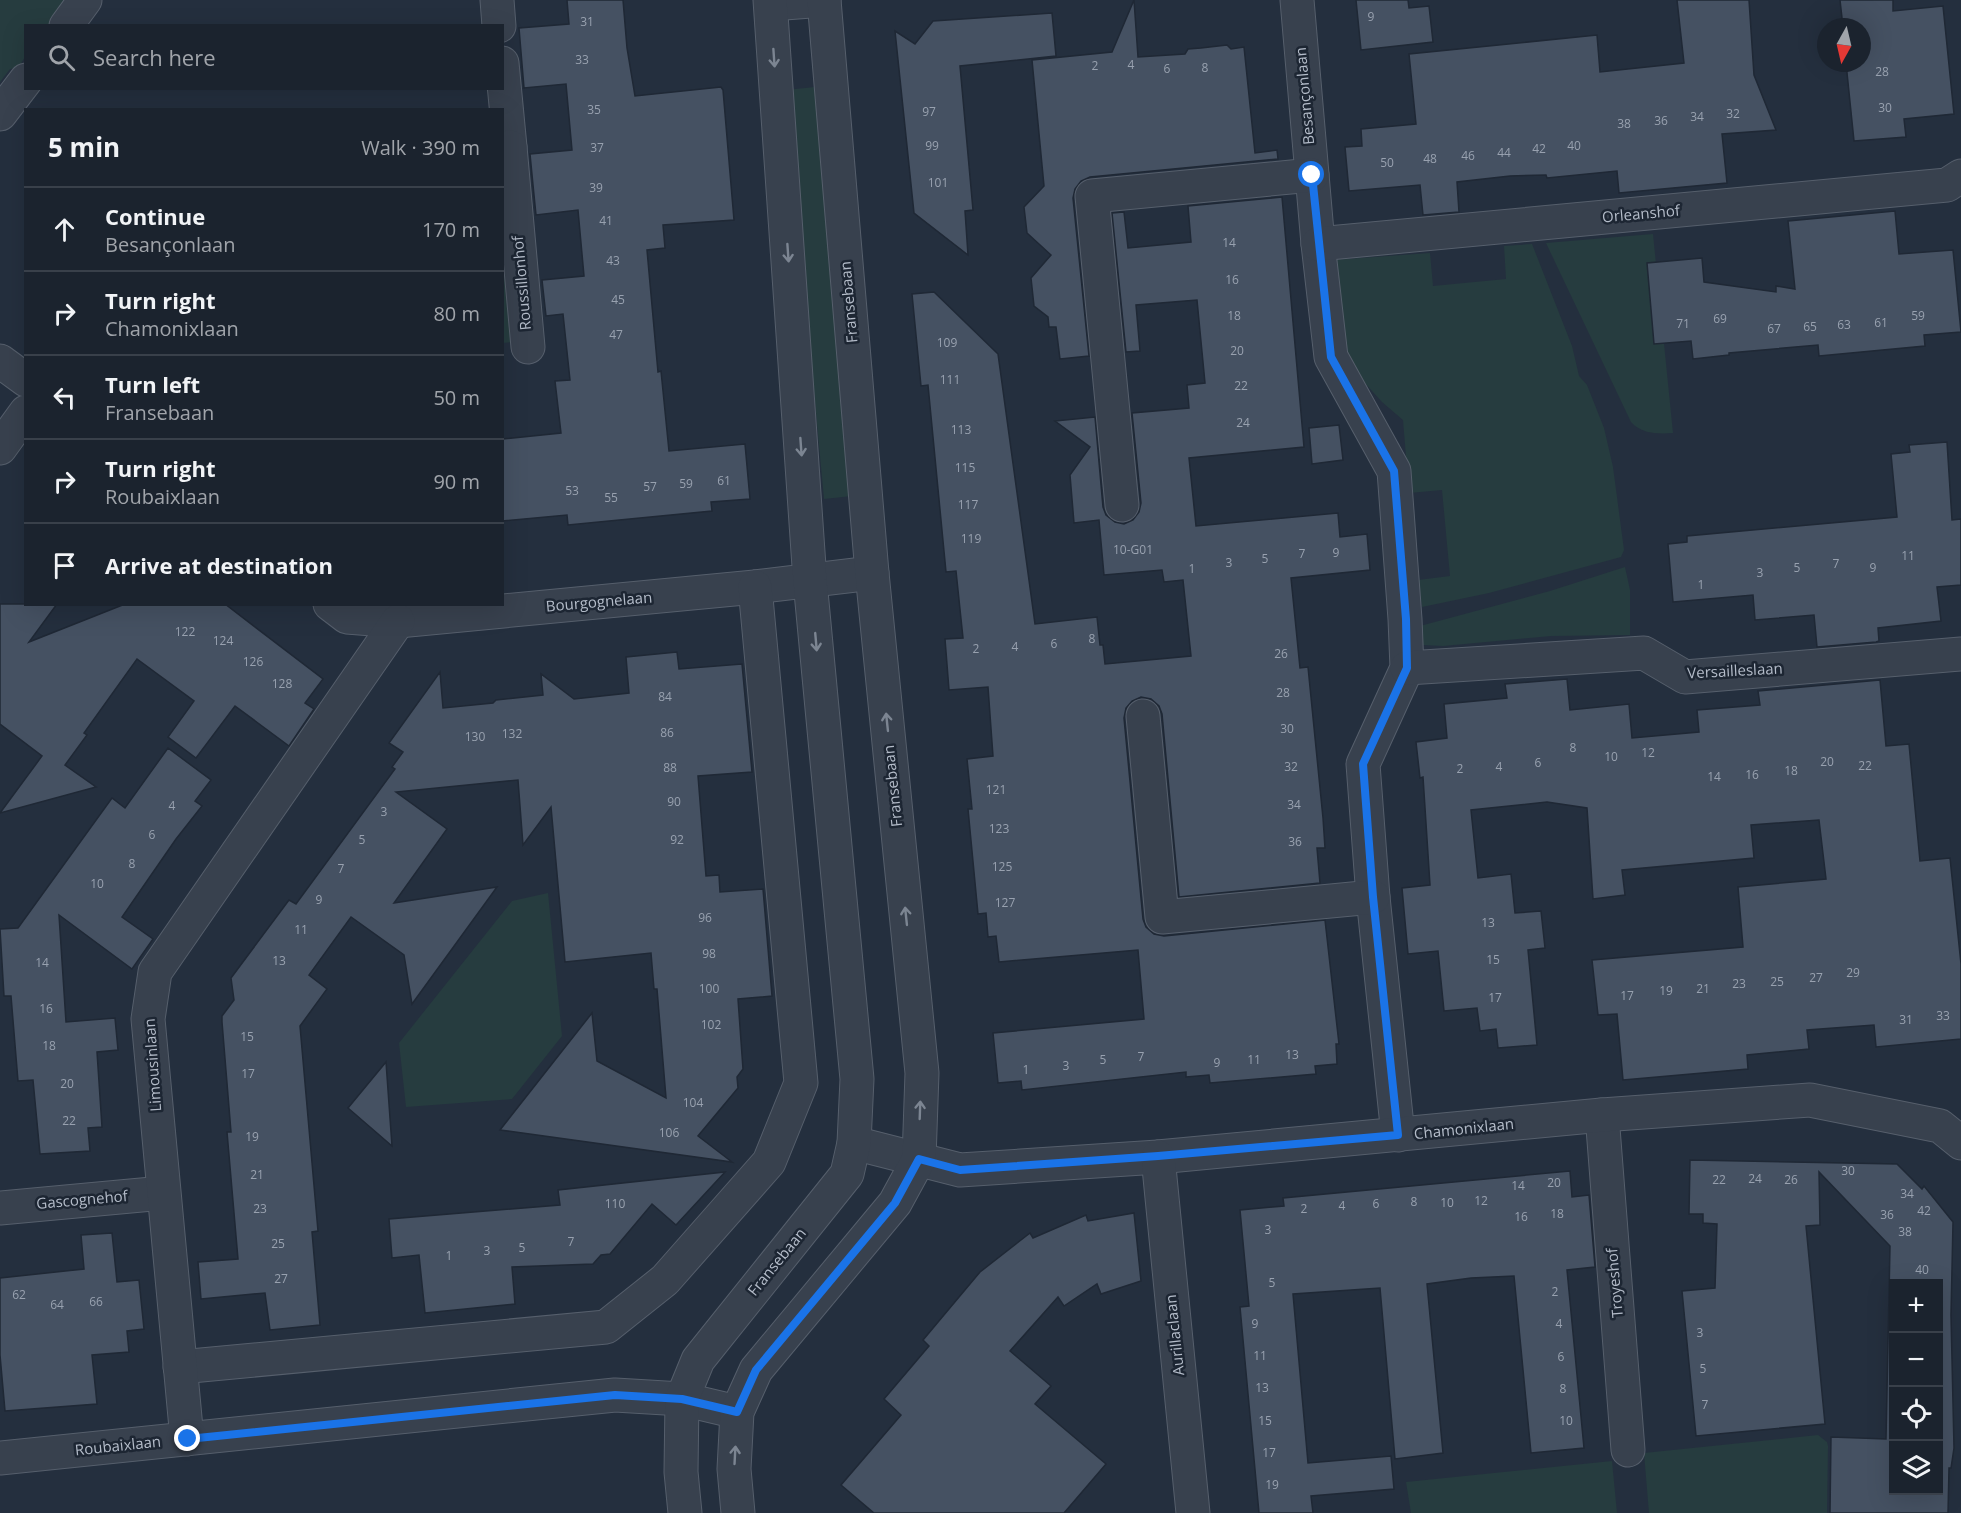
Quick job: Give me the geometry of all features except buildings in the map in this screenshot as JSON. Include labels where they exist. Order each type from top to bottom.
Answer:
[{"type":"street","points":[[67,24],[85,0]]},
{"type":"street","points":[[497,0],[499,24]]},
{"type":"street","points":[[770,2],[824,0]]},
{"type":"street","name":"Fransebaan","points":[[738,1513],[734,1469],[737,1412],[756,1370],[895,1203],[919,1159],[922,1073],[872,573],[824,0]]},
{"type":"street","name":"Besançonlaan","points":[[1297,0],[1318,244],[1331,357],[1394,471],[1406,619],[1407,668],[1363,764],[1373,897],[1398,1135]]},
{"type":"street","name":"Fransebaan","points":[[685,1513],[681,1472],[682,1399],[698,1360],[847,1174],[854,1143],[857,1078],[810,581],[770,2]]},
{"type":"street","points":[[0,114],[24,83]]},
{"type":"street","name":"Roussillonhof","points":[[503,90],[506,151],[528,347]]},
{"type":"street","points":[[1122,505],[1092,196],[1312,175]]},
{"type":"street","name":"Orleanshof","points":[[1318,244],[1947,185],[1961,176]]},
{"type":"street","points":[[0,361],[24,379]]},
{"type":"street","points":[[0,448],[24,415]]},
{"type":"street","name":"Bourgognelaan","points":[[333,606],[347,617],[398,621],[755,587],[872,573]]},
{"type":"street","points":[[180,1367],[606,1327],[665,1280],[769,1162],[801,1083],[755,587]]},
{"type":"street","name":"Limousinlaan","points":[[188,1439],[147,1019],[155,972],[398,621]]},
{"type":"street","name":"Versailleslaan","points":[[1407,668],[1644,652],[1685,676],[1961,654]]},
{"type":"street","points":[[1143,716],[1162,917],[1373,897]]},
{"type":"street","name":"Chamonixlaan","points":[[854,1143],[960,1170],[1158,1156],[1602,1115],[1810,1100],[1940,1126],[1961,1143]]},
{"type":"street","name":"Troyeshof","points":[[1602,1115],[1628,1450]]},
{"type":"street","name":"Aurillaclaan","points":[[1158,1156],[1193,1513]]},
{"type":"street","name":"Gascognehof","points":[[0,1208],[163,1193]]},
{"type":"street","name":"Roubaixlaan","points":[[0,1458],[615,1395],[682,1399],[737,1412]]},
{"type":"green space","points":[[0,0],[67,0],[50,24],[24,24],[24,59],[18,68],[10,69],[0,82]]},
{"type":"green space","points":[[815,87],[852,496],[824,499],[786,90]]},
{"type":"green space","points":[[1653,234],[1673,433],[1645,431],[1631,422],[1546,243]]},
{"type":"green space","points":[[1532,244],[1572,346],[1579,376],[1587,385],[1604,428],[1613,467],[1624,550],[1621,557],[1489,593],[1422,607],[1418,580],[1450,576],[1442,490],[1409,493],[1403,420],[1382,402],[1346,362],[1333,260],[1430,253],[1433,286],[1506,279],[1504,246]]},
{"type":"green space","points":[[504,275],[508,278],[519,341],[504,343]]},
{"type":"green space","points":[[1625,567],[1630,590],[1630,635],[1551,636],[1443,646],[1423,645],[1420,626],[1550,591]]},
{"type":"green space","points":[[548,893],[562,1036],[512,1099],[406,1107],[399,1043],[512,901]]},
{"type":"green space","points":[[1818,1435],[1827,1442],[1828,1446],[1827,1513],[1649,1513],[1644,1453]]},
{"type":"green space","points":[[1612,1461],[1617,1513],[1411,1513],[1406,1482]]},
{"type":"route","points":[[188,1439],[615,1395],[682,1399],[737,1412],[756,1370],[895,1203],[919,1159],[960,1170],[1158,1156],[1398,1135],[1373,897],[1363,764],[1407,668],[1406,619],[1394,471],[1331,357],[1312,175]]}]
